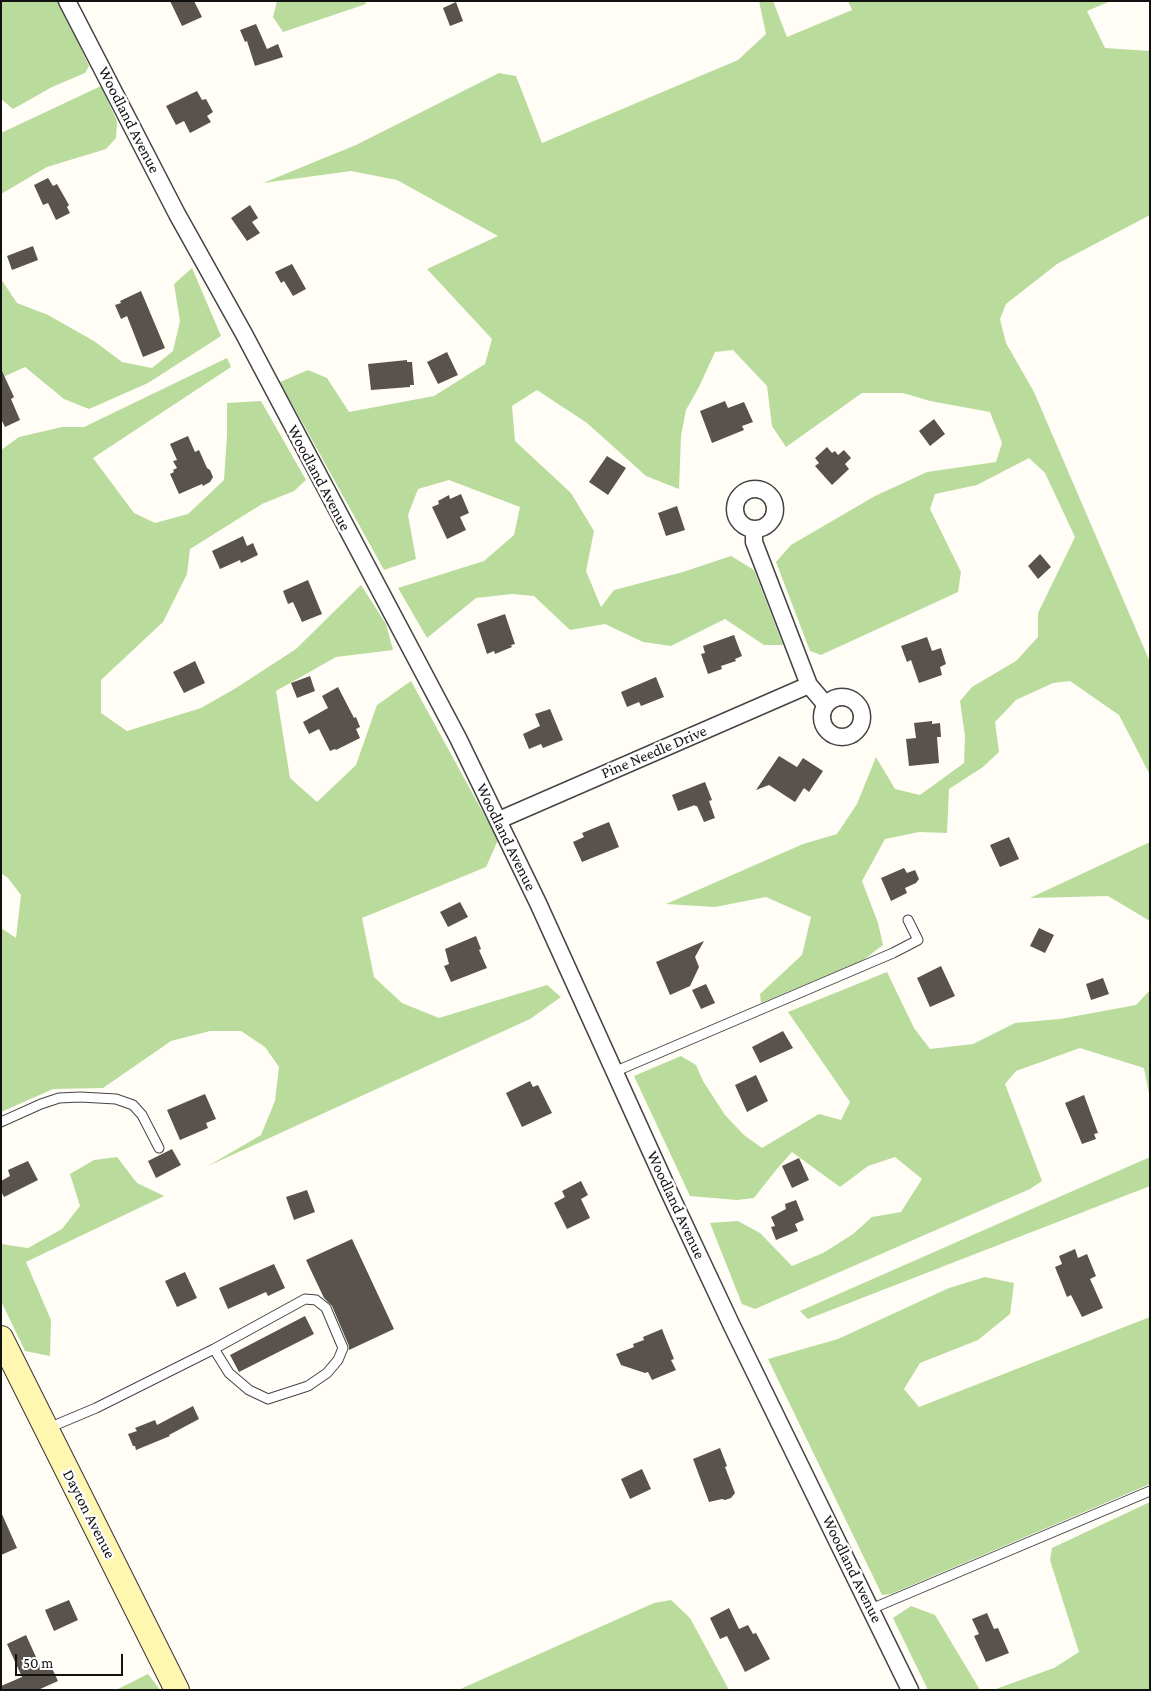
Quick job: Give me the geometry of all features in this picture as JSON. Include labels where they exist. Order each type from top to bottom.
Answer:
[{"type":"street","name":"Woodland Avenue","points":[[67,1],[177,214],[244,334],[458,738],[498,820],[732,1326],[872,1608],[910,1690]]},
{"type":"street","points":[[754,529],[754,542],[809,685],[826,705]]},
{"type":"street","name":"Pine Needle Drive","points":[[498,820],[809,685]]},
{"type":"street","name":"Dayton Avenue","points":[[1,1338],[177,1690]]},
{"type":"lane","points":[[614,1072],[892,953],[918,940],[908,920]]},
{"type":"lane","points":[[1,1122],[59,1098],[80,1096],[116,1099],[133,1105],[142,1115],[159,1148]]},
{"type":"lane","points":[[46,1429],[96,1408],[214,1349],[305,1299],[316,1300],[326,1308],[343,1348],[338,1360],[327,1373],[308,1386],[268,1398],[249,1390],[229,1373],[214,1349]]},
{"type":"lane","points":[[872,1608],[1150,1491]]},
{"type":"green space","points":[[1,1],[59,1],[89,66],[85,73],[52,87],[13,109],[1,99]]},
{"type":"green space","points":[[277,1],[365,1],[366,4],[283,32],[273,17]]},
{"type":"green space","points":[[759,1],[773,1],[787,37],[852,10],[848,1],[1111,1],[1087,11],[1105,48],[1150,51],[1150,215],[1057,264],[1006,304],[1000,319],[1006,343],[1034,392],[1150,662],[1150,775],[1119,715],[1070,681],[1053,683],[1016,700],[995,722],[999,752],[983,767],[949,789],[947,833],[919,832],[885,839],[862,881],[878,923],[883,945],[863,960],[761,1003],[760,994],[802,955],[811,917],[766,897],[715,907],[666,904],[803,844],[837,834],[857,804],[876,757],[895,789],[920,795],[964,763],[965,736],[960,701],[972,687],[1016,661],[1038,637],[1038,613],[1075,537],[1045,473],[1029,458],[977,485],[935,494],[930,509],[961,572],[958,592],[821,655],[810,651],[776,562],[791,545],[875,496],[927,472],[996,462],[1002,443],[990,412],[930,401],[903,393],[862,393],[786,447],[772,426],[767,386],[733,350],[715,352],[686,410],[681,436],[679,489],[646,476],[587,423],[537,390],[512,406],[515,441],[571,493],[594,531],[586,571],[601,607],[614,590],[683,572],[731,556],[754,570],[783,645],[764,645],[725,619],[671,646],[643,642],[605,624],[570,630],[534,596],[512,594],[476,598],[427,638],[398,588],[484,561],[514,535],[520,507],[449,480],[418,489],[408,515],[416,559],[384,570],[280,382],[308,370],[327,378],[349,412],[434,396],[485,364],[492,339],[427,269],[498,236],[397,180],[351,171],[263,183],[356,145],[499,73],[516,76],[542,143],[738,60],[766,34]]},
{"type":"green space","points":[[101,86],[117,121],[116,138],[106,149],[47,167],[1,194],[1,133]]},
{"type":"green space","points":[[192,268],[221,336],[148,383],[89,409],[64,399],[25,367],[1,378],[1,279],[17,303],[48,315],[94,341],[122,362],[152,368],[173,351],[180,321],[174,284]]},
{"type":"green space","points":[[227,358],[231,367],[93,458],[134,513],[155,523],[188,514],[224,480],[227,403],[261,401],[306,480],[294,491],[262,504],[190,549],[187,574],[163,622],[101,680],[101,713],[127,731],[201,708],[296,649],[361,585],[386,624],[393,650],[336,657],[276,691],[290,778],[317,802],[356,765],[377,705],[411,681],[498,840],[486,867],[362,918],[374,977],[402,1003],[439,1018],[547,985],[561,997],[530,1019],[208,1166],[261,1135],[275,1101],[279,1067],[265,1047],[241,1031],[210,1031],[171,1041],[103,1088],[53,1089],[1,1112],[1,928],[16,938],[21,895],[8,878],[1,873],[1,450],[19,437],[62,427],[84,427]]},
{"type":"green space","points":[[1150,842],[1150,921],[1108,896],[1030,898]]},
{"type":"green space","points":[[887,972],[914,1028],[930,1049],[973,1044],[1015,1023],[1060,1019],[1136,1005],[1150,990],[1150,1099],[1144,1068],[1080,1048],[1016,1071],[1005,1084],[1042,1181],[1030,1189],[755,1309],[742,1304],[710,1223],[738,1221],[760,1233],[792,1266],[823,1253],[853,1234],[872,1217],[901,1212],[922,1179],[895,1157],[868,1166],[840,1187],[792,1152],[754,1198],[737,1200],[690,1196],[634,1076],[681,1056],[696,1065],[703,1081],[725,1115],[744,1135],[762,1148],[819,1114],[841,1120],[850,1102],[788,1012]]},
{"type":"green space","points":[[117,1157],[137,1183],[164,1196],[26,1262],[51,1320],[50,1356],[25,1351],[1,1301],[1,1244],[28,1248],[62,1229],[80,1206],[70,1174],[94,1160]]},
{"type":"green space","points":[[1150,1157],[1150,1186],[808,1319],[800,1311]]},
{"type":"green space","points":[[985,1277],[1014,1283],[1010,1314],[978,1340],[920,1363],[904,1389],[919,1407],[1150,1317],[1150,1484],[891,1594],[882,1595],[768,1359],[838,1339],[949,1288]]},
{"type":"green space","points":[[1150,1502],[1150,1690],[993,1690],[1054,1668],[1079,1652],[1050,1560],[1052,1548]]},
{"type":"green space","points":[[671,1600],[690,1618],[729,1690],[458,1690],[654,1603]]},
{"type":"green space","points":[[911,1606],[935,1615],[980,1690],[928,1690],[893,1618]]},
{"type":"green space","points":[[148,1674],[160,1690],[116,1690]]},
{"type":"building","points":[[170,1],[194,1],[202,17],[182,26]]},
{"type":"building","points":[[456,2],[463,21],[450,26],[443,8]]},
{"type":"building","points":[[256,24],[267,49],[278,44],[283,57],[255,66],[247,41],[245,42],[240,30]]},
{"type":"building","points":[[197,91],[202,100],[206,99],[213,112],[207,116],[211,122],[190,133],[184,121],[176,125],[166,106]]},
{"type":"building","points":[[48,178],[53,186],[57,184],[69,205],[67,207],[70,213],[56,220],[48,203],[43,205],[34,185]]},
{"type":"building","points":[[250,205],[258,218],[252,222],[260,233],[247,241],[231,218]]},
{"type":"building","points":[[33,246],[38,260],[12,270],[7,256]]},
{"type":"building","points":[[292,264],[306,289],[293,296],[284,281],[281,283],[275,272]]},
{"type":"building","points":[[141,291],[165,348],[143,357],[127,316],[121,319],[115,305]]},
{"type":"building","points":[[447,352],[458,375],[438,384],[427,362]]},
{"type":"building","points":[[407,360],[407,362],[412,362],[414,385],[410,385],[410,387],[371,390],[368,364]]},
{"type":"building","points":[[1,369],[14,397],[11,399],[20,420],[5,427],[1,419]]},
{"type":"building","points":[[725,401],[728,408],[744,402],[753,422],[742,426],[744,430],[712,443],[700,411]]},
{"type":"building","points":[[934,419],[945,434],[930,446],[919,431]]},
{"type":"building","points":[[188,436],[195,452],[199,450],[213,477],[210,482],[203,486],[202,484],[179,494],[170,474],[177,468],[173,461],[177,460],[170,444]]},
{"type":"building","points":[[827,447],[832,453],[835,451],[838,455],[844,450],[851,458],[845,464],[849,469],[832,485],[815,466],[819,463],[815,458]]},
{"type":"building","points":[[607,456],[626,468],[608,495],[589,482]]},
{"type":"building","points":[[461,494],[469,513],[460,517],[466,530],[447,539],[432,507],[439,504],[438,501],[449,495],[450,499]]},
{"type":"building","points":[[677,506],[685,530],[666,536],[658,513]]},
{"type":"building","points":[[243,536],[247,546],[253,543],[258,555],[241,563],[240,560],[220,569],[212,551]]},
{"type":"building","points":[[1040,554],[1051,567],[1038,579],[1028,566]]},
{"type":"building","points":[[308,580],[322,614],[302,622],[293,602],[288,604],[283,591]]},
{"type":"building","points":[[505,614],[515,644],[495,654],[494,651],[487,654],[477,624]]},
{"type":"building","points":[[734,635],[742,656],[735,659],[736,661],[721,666],[722,669],[708,674],[701,654],[705,653],[703,646]]},
{"type":"building","points":[[927,637],[932,651],[941,648],[946,664],[940,667],[942,675],[919,683],[911,660],[907,662],[901,646]]},
{"type":"building","points":[[195,661],[205,683],[184,693],[173,672]]},
{"type":"building","points":[[310,676],[315,691],[297,698],[291,683]]},
{"type":"building","points":[[656,677],[664,697],[641,706],[639,702],[627,707],[621,692]]},
{"type":"building","points":[[338,687],[354,718],[356,717],[360,727],[356,729],[360,738],[330,751],[319,729],[309,734],[303,722],[328,708],[322,696]]},
{"type":"building","points":[[550,709],[563,740],[543,748],[541,744],[529,749],[523,734],[540,726],[535,714]]},
{"type":"building","points":[[932,721],[932,724],[940,723],[941,737],[937,737],[939,763],[909,766],[906,739],[916,738],[914,723]]},
{"type":"building","points":[[779,756],[797,767],[803,758],[823,771],[809,792],[804,788],[795,802],[769,785],[756,790]]},
{"type":"building","points":[[705,782],[712,800],[709,801],[715,818],[704,822],[695,805],[678,811],[672,795]]},
{"type":"building","points":[[609,822],[619,847],[582,862],[573,842],[584,837],[582,833]]},
{"type":"building","points":[[1009,837],[1019,859],[1000,867],[990,845]]},
{"type":"building","points":[[904,868],[907,873],[915,870],[919,879],[916,883],[905,888],[907,893],[891,901],[881,878]]},
{"type":"building","points":[[460,902],[468,917],[448,927],[440,912]]},
{"type":"building","points":[[1039,928],[1054,935],[1045,953],[1030,946]]},
{"type":"building","points":[[476,936],[481,949],[479,950],[487,968],[451,982],[444,966],[449,964],[445,949]]},
{"type":"building","points":[[704,941],[695,957],[699,967],[690,986],[670,995],[656,962]]},
{"type":"building","points":[[941,966],[955,996],[930,1007],[917,978]]},
{"type":"building","points":[[1103,978],[1109,994],[1091,1000],[1086,984]]},
{"type":"building","points":[[706,984],[715,1003],[701,1009],[692,990]]},
{"type":"building","points":[[783,1031],[793,1048],[760,1063],[752,1047]]},
{"type":"building","points":[[756,1075],[768,1101],[747,1112],[735,1085]]},
{"type":"building","points":[[530,1081],[533,1087],[538,1085],[552,1113],[522,1127],[506,1093]]},
{"type":"building","points":[[205,1094],[216,1119],[206,1123],[208,1128],[180,1140],[167,1110]]},
{"type":"building","points":[[1084,1095],[1098,1133],[1094,1134],[1096,1139],[1082,1144],[1065,1103]]},
{"type":"building","points":[[172,1149],[181,1165],[156,1178],[148,1161]]},
{"type":"building","points":[[799,1158],[809,1180],[792,1188],[782,1166]]},
{"type":"building","points":[[28,1161],[38,1180],[4,1197],[1,1191],[1,1181],[10,1176],[8,1170]]},
{"type":"building","points":[[581,1181],[588,1195],[581,1199],[590,1218],[567,1229],[554,1203],[565,1197],[562,1191]]},
{"type":"building","points":[[307,1190],[315,1212],[294,1220],[286,1197]]},
{"type":"building","points":[[796,1200],[804,1220],[795,1224],[798,1231],[776,1240],[771,1227],[775,1226],[771,1217],[786,1209],[785,1204]]},
{"type":"building","points":[[352,1239],[394,1329],[349,1350],[332,1306],[324,1298],[306,1260]]},
{"type":"building","points":[[1075,1249],[1078,1258],[1087,1254],[1096,1276],[1090,1279],[1103,1308],[1082,1317],[1071,1295],[1067,1297],[1055,1267],[1062,1264],[1059,1256]]},
{"type":"building","points":[[274,1264],[285,1288],[268,1296],[266,1292],[228,1309],[219,1288]]},
{"type":"building","points":[[185,1272],[197,1298],[177,1307],[165,1281]]},
{"type":"building","points":[[305,1316],[314,1334],[239,1372],[230,1355]]},
{"type":"building","points":[[662,1329],[674,1359],[671,1360],[676,1370],[652,1380],[648,1372],[645,1373],[621,1365],[616,1354],[634,1347],[633,1344],[644,1340],[643,1337]]},
{"type":"building","points":[[193,1406],[199,1419],[170,1436],[136,1450],[135,1446],[133,1446],[128,1434],[137,1431],[135,1428],[155,1420],[157,1425]]},
{"type":"building","points":[[720,1448],[735,1493],[731,1498],[709,1502],[693,1459]]},
{"type":"building","points":[[642,1469],[651,1489],[630,1499],[621,1479]]},
{"type":"building","points":[[1,1512],[17,1548],[1,1555]]},
{"type":"building","points":[[69,1600],[78,1620],[54,1631],[45,1610]]},
{"type":"building","points":[[729,1608],[739,1629],[748,1625],[753,1634],[756,1633],[770,1659],[745,1672],[727,1636],[720,1639],[710,1618]]},
{"type":"building","points":[[987,1613],[994,1629],[998,1628],[1009,1653],[986,1662],[974,1636],[979,1634],[972,1619]]},
{"type":"building","points":[[26,1635],[41,1668],[50,1664],[58,1681],[38,1690],[1,1690],[1,1686],[22,1677],[7,1644]]}]
